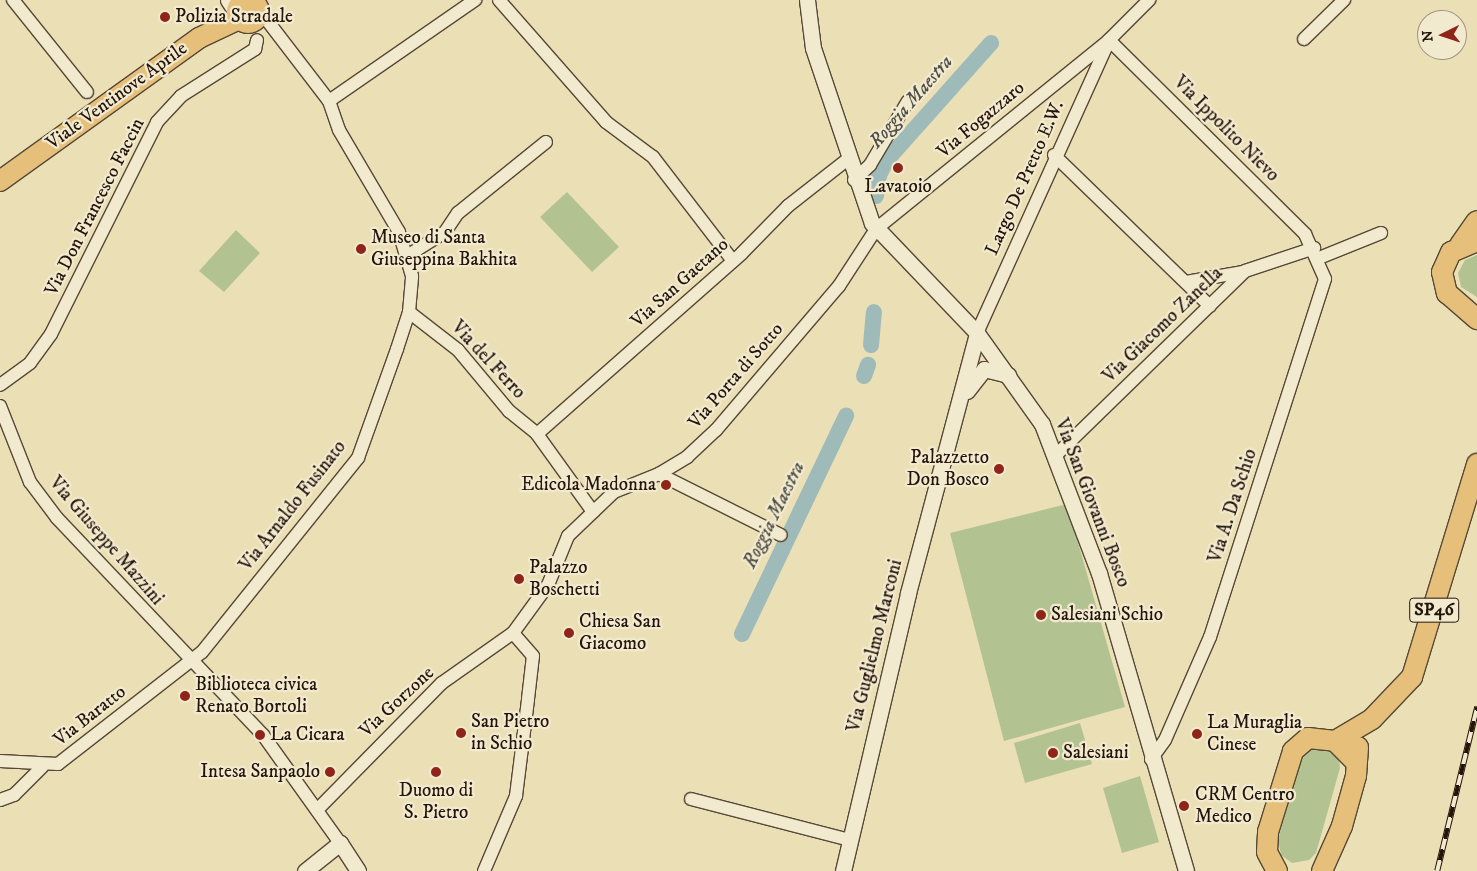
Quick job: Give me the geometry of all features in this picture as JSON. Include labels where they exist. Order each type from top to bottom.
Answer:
[{"type":"main road","name":"Viale Ventinove Aprile","points":[[0,181],[235,11],[254,23],[259,4]]},
{"type":"main road","points":[[1473,312],[1451,298],[1443,283],[1445,261],[1468,243],[1477,221]]},
{"type":"main road","name":"SP46","points":[[1335,741],[1372,719],[1400,693],[1418,664],[1477,464]]},
{"type":"main road","name":"SP46","points":[[1322,871],[1330,861],[1355,768],[1372,719]]},
{"type":"main road","points":[[1277,871],[1267,852],[1268,832],[1293,751],[1308,738],[1335,741],[1355,768]]},
{"type":"street","points":[[13,0],[87,92]]},
{"type":"street","points":[[329,101],[475,0]]},
{"type":"street","points":[[499,0],[606,122],[653,156],[733,261]]},
{"type":"street","points":[[1109,40],[1149,0]]},
{"type":"street","points":[[1304,39],[1344,0]]},
{"type":"street","name":"Via Arnaldo Fusinato","points":[[191,662],[358,458],[409,312],[412,276],[407,256],[384,202],[339,130],[329,101],[259,4]]},
{"type":"street","name":"Via San Giovanni Bosco","points":[[807,4],[813,48],[854,180],[876,229],[977,333],[1042,424],[1099,573],[1151,759],[1186,871]]},
{"type":"street","name":"Via Don Francesco Faccin","points":[[0,385],[30,362],[51,334],[157,122],[181,96],[255,49],[258,40]]},
{"type":"street","name":"Largo De Pretto E.W.","points":[[977,333],[1054,155],[1109,40]]},
{"type":"street","name":"Via Fogazzaro","points":[[876,229],[1109,40]]},
{"type":"street","name":"Via Ippolito Nievo","points":[[1109,40],[1316,253]]},
{"type":"street","points":[[854,180],[870,166],[908,100]]},
{"type":"street","points":[[407,256],[445,232],[458,213],[546,142]]},
{"type":"street","points":[[1054,155],[1210,306]]},
{"type":"street","name":"Via San Gaetano","points":[[537,434],[733,261],[788,206],[848,159]]},
{"type":"street","name":"Via Porta di Sotto","points":[[593,512],[614,492],[659,474],[716,430],[839,286],[876,229]]},
{"type":"street","points":[[1316,253],[1381,233]]},
{"type":"street","name":"Via Giacomo Zanella","points":[[1054,456],[1245,272],[1316,253]]},
{"type":"street","name":"Via A. Da Schio","points":[[1151,759],[1165,740],[1210,638],[1324,291],[1316,253]]},
{"type":"street","points":[[1186,282],[1245,272]]},
{"type":"street","name":"Via del Ferro","points":[[409,312],[458,350],[509,412],[537,434],[593,512]]},
{"type":"street","name":"Via Guglielmo Marconi","points":[[844,871],[850,840],[977,333]]},
{"type":"street","name":"Via Guglielmo Marconi","points":[[951,432],[976,374],[991,369],[1008,375]]},
{"type":"street","name":"Via Giuseppe Mazzini","points":[[0,406],[30,482],[56,518],[191,662],[207,671],[263,736],[340,843]]},
{"type":"street","points":[[659,474],[781,534]]},
{"type":"street","name":"Via Gorzone","points":[[317,810],[442,684],[513,633],[548,585],[568,536],[593,512]]},
{"type":"street","points":[[484,871],[516,796],[528,699],[533,656],[513,633]]},
{"type":"street","name":"Via Baratto","points":[[0,761],[42,767],[58,764],[191,662]]},
{"type":"street","points":[[0,800],[14,795],[42,767]]},
{"type":"street","points":[[691,799],[850,840]]},
{"type":"street","points":[[305,871],[340,843],[358,871]]},
{"type":"green space","points":[[567,192],[619,247],[592,272],[540,217]]},
{"type":"green space","points":[[236,230],[260,253],[224,292],[199,271]]},
{"type":"green space","points":[[1477,255],[1477,297],[1461,287],[1458,273],[1465,260]]},
{"type":"green space","name":"Salesiani Schio","points":[[1067,504],[1125,707],[1004,741],[950,533]]},
{"type":"green space","name":"Salesiani","points":[[1080,723],[1092,764],[1025,783],[1014,743]]},
{"type":"green space","points":[[1326,747],[1339,758],[1340,768],[1316,853],[1309,860],[1292,863],[1281,855],[1278,839],[1301,760],[1312,748]]},
{"type":"green space","name":"Salesiani","points":[[1140,776],[1159,842],[1122,853],[1103,788]]},
{"type":"waterway","name":"Roggia Maestra","points":[[876,196],[879,175],[886,161],[991,43]]},
{"type":"waterway","name":"Roggia Maestra","points":[[871,345],[874,312]]},
{"type":"waterway","name":"Roggia Maestra","points":[[864,376],[868,365]]},
{"type":"waterway","name":"Roggia Maestra","points":[[742,634],[846,416]]},
{"type":"railway","points":[[1437,871],[1477,707]]},
{"type":"place","name":"Polizia Stradale","points":[[165,17]]},
{"type":"place","name":"Lavatoio","points":[[898,168]]},
{"type":"place","name":"Museo di Santa Giuseppina Bakhita","points":[[361,249]]},
{"type":"place","name":"Palazzetto Don Bosco","points":[[999,469]]},
{"type":"place","name":"Edicola Madonna","points":[[666,485]]},
{"type":"place","name":"Palazzo Boschetti","points":[[519,579]]},
{"type":"place","name":"Salesiani Schio","points":[[1041,615]]},
{"type":"place","name":"Chiesa San Giacomo","points":[[569,633]]},
{"type":"place","name":"Biblioteca civica Renato Bortoli","points":[[185,696]]},
{"type":"place","name":"San Pietro in Schio","points":[[461,733]]},
{"type":"place","name":"La Muraglia Cinese","points":[[1197,734]]},
{"type":"place","name":"La Cicara","points":[[260,735]]},
{"type":"place","name":"Salesiani","points":[[1053,753]]},
{"type":"place","name":"Intesa Sanpaolo","points":[[330,772]]},
{"type":"place","name":"Duomo di S. Pietro","points":[[436,772]]},
{"type":"place","name":"CRM Centro Medico","points":[[1184,806]]}]
